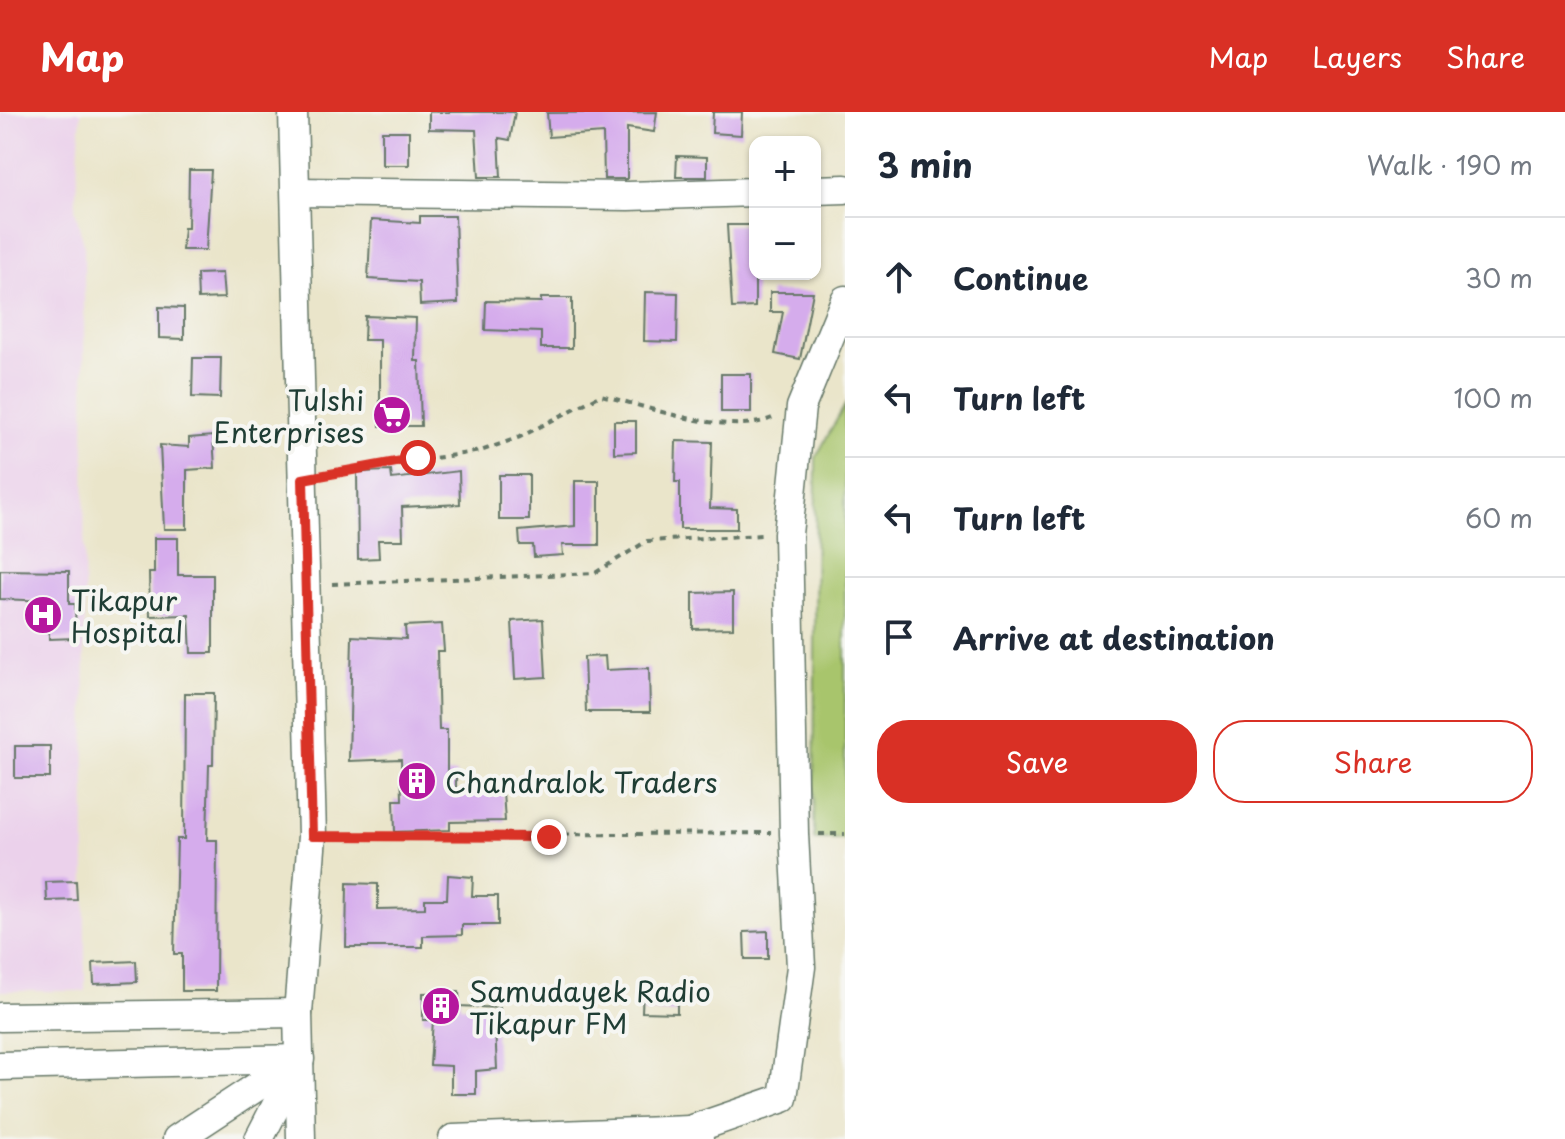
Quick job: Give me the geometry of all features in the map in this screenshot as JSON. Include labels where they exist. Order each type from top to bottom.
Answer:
[{"type":"street","points":[[293,112],[312,836],[298,1013],[301,1139]]},
{"type":"street","points":[[821,190],[845,189]]},
{"type":"street","points":[[296,192],[628,196],[749,192]]},
{"type":"street","points":[[453,1139],[693,1136],[783,1098],[801,967],[794,834],[788,534],[801,407],[845,300]]},
{"type":"street","points":[[0,1017],[298,1013]]},
{"type":"street","points":[[0,1066],[300,1059]]},
{"type":"street","points":[[177,1139],[300,1059]]},
{"type":"street","points":[[259,1139],[300,1059]]},
{"type":"path","points":[[303,479],[481,451],[520,437],[601,395],[690,418],[755,425],[801,407]]},
{"type":"path","points":[[306,585],[595,573],[647,541],[788,534]]},
{"type":"path","points":[[312,836],[845,834]]},
{"type":"shaded area","name":"Tikapur Hospital","points":[[0,112],[81,112],[75,209],[84,247],[85,991],[0,991]]},
{"type":"green space","points":[[845,405],[845,839],[814,839],[816,457]]},
{"type":"building","points":[[429,112],[515,112],[510,140],[499,138],[501,177],[479,177],[476,130],[429,129]]},
{"type":"building","points":[[657,112],[654,132],[627,128],[627,179],[604,179],[603,133],[549,137],[547,113]]},
{"type":"building","points":[[713,112],[742,112],[741,135],[712,133]]},
{"type":"building","points":[[382,131],[409,131],[409,165],[382,165]]},
{"type":"building","points":[[677,156],[707,157],[707,177],[676,177]]},
{"type":"building","points":[[189,170],[211,170],[206,250],[182,250],[184,228],[188,228]]},
{"type":"building","points":[[420,216],[455,216],[458,303],[420,305],[419,282],[368,279],[371,220],[420,223]]},
{"type":"building","points":[[727,225],[749,225],[749,280],[755,280],[755,307],[732,308]]},
{"type":"building","points":[[222,273],[224,298],[198,299],[197,274]]},
{"type":"building","points":[[645,292],[678,293],[677,342],[644,341]]},
{"type":"building","points":[[770,292],[813,292],[800,359],[775,354],[783,312],[770,312]]},
{"type":"building","points":[[541,298],[572,298],[572,348],[541,348],[541,332],[485,330],[486,301],[541,302]]},
{"type":"building","points":[[159,307],[184,308],[184,339],[159,338]]},
{"type":"building","points":[[365,316],[416,318],[415,361],[419,361],[421,426],[380,426],[380,340],[364,340]]},
{"type":"building","points":[[193,358],[221,358],[220,398],[192,397]]},
{"type":"building","points":[[721,374],[751,374],[751,412],[721,412]]},
{"type":"building","points":[[614,421],[636,421],[636,452],[614,453]]},
{"type":"building","points":[[213,436],[215,468],[187,470],[187,529],[164,529],[160,445],[189,447],[189,438]]},
{"type":"building","points":[[676,441],[712,442],[710,508],[737,509],[737,529],[680,529],[680,482],[675,482]]},
{"type":"building","points":[[391,471],[392,479],[459,471],[460,504],[402,507],[403,540],[378,540],[379,558],[358,559],[357,472]]},
{"type":"building","points":[[499,475],[529,475],[529,520],[499,520]]},
{"type":"building","points":[[575,481],[599,481],[599,545],[562,545],[563,555],[534,557],[533,545],[520,545],[519,531],[575,526]]},
{"type":"building","points":[[154,538],[178,538],[178,575],[213,575],[213,653],[191,653],[189,615],[150,616],[149,573],[154,573]]},
{"type":"building","points":[[0,570],[69,571],[69,604],[75,604],[76,638],[49,639],[49,601],[0,599]]},
{"type":"building","points":[[733,592],[733,628],[693,629],[693,593]]},
{"type":"building","points":[[543,619],[546,677],[515,679],[512,621]]},
{"type":"building","points":[[442,624],[444,651],[437,651],[439,730],[447,730],[447,774],[456,773],[456,793],[503,792],[505,821],[450,822],[450,830],[395,832],[394,800],[402,800],[401,759],[349,761],[352,636],[406,639],[405,626]]},
{"type":"building","points":[[605,656],[606,670],[649,668],[650,712],[586,712],[584,657]]},
{"type":"building","points":[[185,693],[214,693],[213,765],[209,765],[207,840],[217,840],[216,991],[182,991],[182,954],[174,954],[177,839],[184,839]]},
{"type":"building","points":[[15,746],[50,746],[50,778],[15,778]]},
{"type":"building","points":[[448,875],[473,877],[472,896],[498,896],[498,925],[462,925],[462,935],[423,936],[423,947],[346,947],[347,883],[378,884],[378,909],[425,908],[425,899],[447,899]]},
{"type":"building","points":[[76,881],[77,900],[47,901],[46,882]]},
{"type":"building","points":[[768,931],[768,959],[745,959],[744,932]]},
{"type":"building","points":[[136,961],[137,982],[94,984],[93,963]]},
{"type":"building","points":[[643,989],[677,990],[677,1013],[642,1012]]},
{"type":"building","points":[[459,992],[460,1006],[500,1008],[499,1027],[495,1027],[497,1069],[476,1071],[476,1094],[451,1094],[451,1066],[430,1065],[433,1020],[423,1020],[423,993]]},
{"type":"place","name":"Tulshi Enterprises","points":[[392,415]]},
{"type":"place","name":"Tikapur Hospital","points":[[43,615]]},
{"type":"place","name":"Chandralok Traders","points":[[417,781]]},
{"type":"place","name":"Samudayek Radio Tikapur FM","points":[[441,1006]]},
{"type":"route","points":[[418,458],[303,479],[312,836],[549,837]]}]
